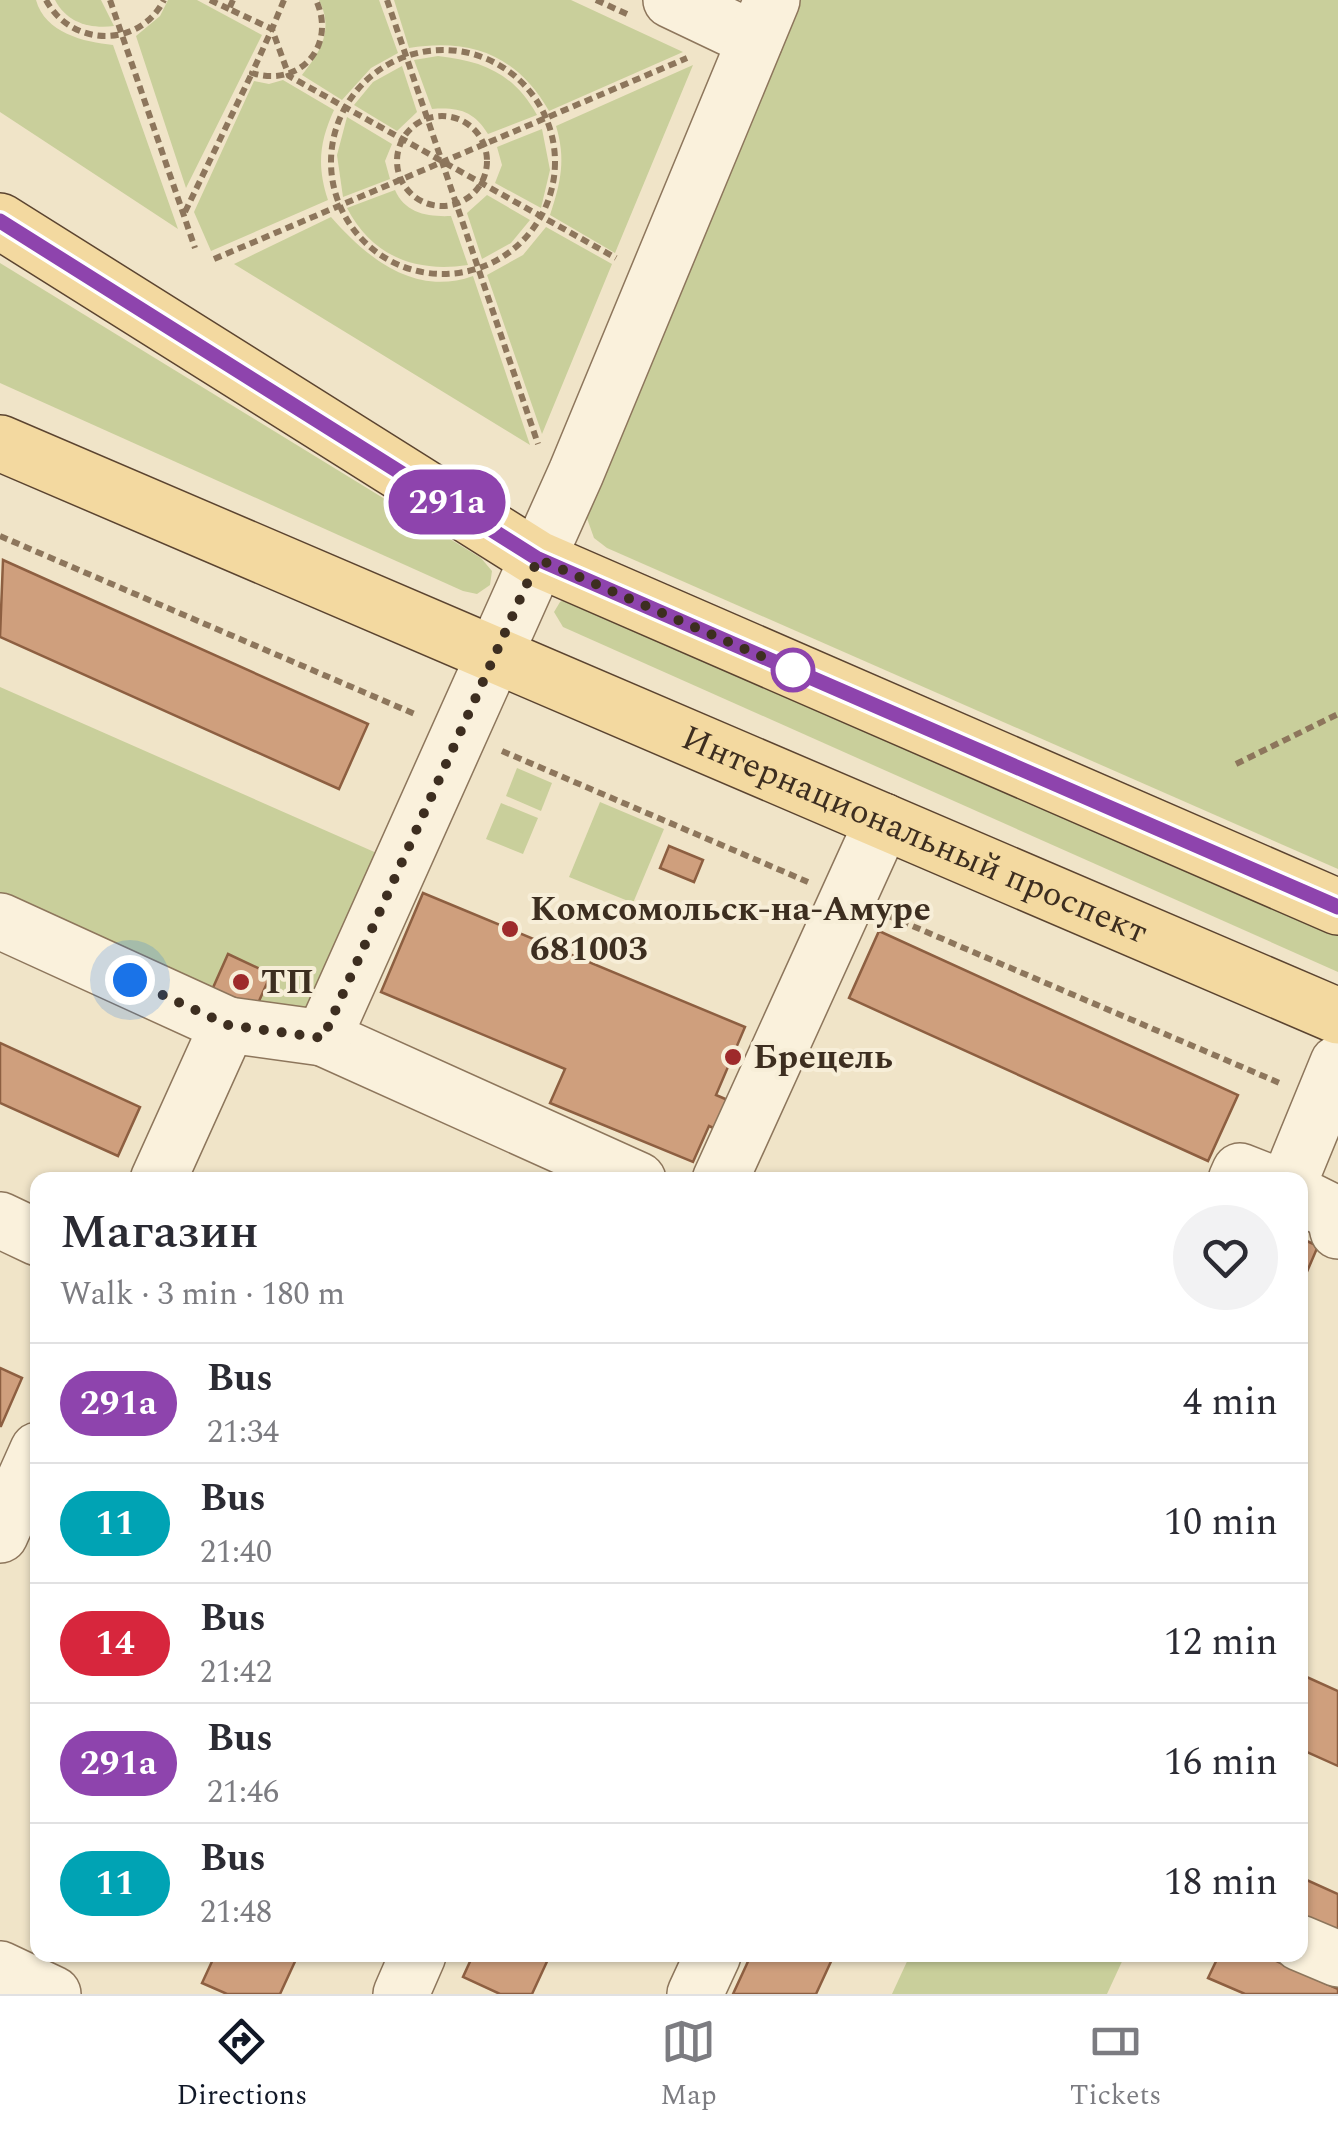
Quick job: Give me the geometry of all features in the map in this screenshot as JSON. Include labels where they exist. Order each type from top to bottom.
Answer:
[{"type":"main road","points":[[0,221],[538,559],[1338,907]]},
{"type":"main road","name":"Интернациональный проспект","points":[[0,443],[1338,1016]]},
{"type":"street","points":[[323,1038],[538,559],[744,30],[671,0]]},
{"type":"street","points":[[724,1172],[851,900],[883,821]]},
{"type":"street","points":[[0,920],[228,1025],[323,1038],[620,1172]]},
{"type":"street","points":[[162,1172],[228,1025]]},
{"type":"street","points":[[1293,1172],[1330,1082]]},
{"type":"street","points":[[1308,1200],[1334,1212],[1338,1231]]},
{"type":"street","points":[[0,1220],[30,1234]]},
{"type":"street","points":[[0,1535],[30,1468]]},
{"type":"street","points":[[1308,1946],[1338,1959]]},
{"type":"street","points":[[401,1994],[415,1962]]},
{"type":"street","points":[[695,1994],[710,1962]]},
{"type":"street","points":[[0,1970],[53,1994]]},
{"type":"path","points":[[46,0],[61,22],[101,37],[122,35],[143,26],[164,0]]},
{"type":"path","points":[[110,0],[196,248]]},
{"type":"path","points":[[210,0],[272,30],[289,76],[622,261]]},
{"type":"path","points":[[229,10],[234,0]]},
{"type":"path","points":[[184,214],[284,0]]},
{"type":"path","points":[[252,74],[269,79],[289,76],[310,61],[320,47],[322,14],[316,0]]},
{"type":"path","points":[[387,0],[543,459]]},
{"type":"path","points":[[214,260],[400,178],[547,120],[744,30]]},
{"type":"path","points":[[428,50],[463,51],[496,63],[524,84],[547,120],[555,145],[554,179],[541,216],[524,241],[496,262],[428,274],[400,266],[364,242],[338,206],[331,177],[331,148],[345,109],[374,72],[406,56],[428,50]]},
{"type":"path","points":[[451,116],[466,122],[484,146],[487,161],[480,183],[454,204],[420,200],[400,178],[397,165],[402,141],[412,127],[428,118],[451,116]]},
{"type":"path","points":[[0,536],[851,900],[1330,1082]]},
{"type":"path","points":[[1236,764],[1338,714]]},
{"type":"green space","points":[[0,0],[36,0],[48,21],[67,34],[113,45],[178,229],[0,112]]},
{"type":"green space","points":[[55,0],[101,0],[114,26],[80,23]]},
{"type":"green space","points":[[168,0],[197,0],[262,35],[186,188],[136,36],[160,16]]},
{"type":"green space","points":[[319,0],[379,0],[398,53],[371,68],[342,100],[302,75],[323,40],[325,21]]},
{"type":"green space","points":[[394,0],[571,0],[683,52],[549,111],[522,76],[490,55],[453,46],[409,48]]},
{"type":"green space","points":[[796,0],[1338,0],[1338,869],[607,548],[594,538],[584,510]]},
{"type":"green space","points":[[438,56],[496,72],[518,89],[537,115],[488,134],[464,112],[432,109],[414,60]]},
{"type":"green space","points":[[693,65],[615,253],[550,215],[561,170],[556,126]]},
{"type":"green space","points":[[402,66],[417,112],[397,131],[354,105],[373,82]]},
{"type":"green space","points":[[283,80],[334,110],[321,155],[328,200],[211,251],[194,212],[254,81],[269,84]]},
{"type":"green space","points":[[347,117],[392,144],[385,161],[390,179],[343,197],[337,155]]},
{"type":"green space","points":[[542,129],[550,170],[541,208],[495,183],[502,165],[497,147]]},
{"type":"green space","points":[[395,190],[411,209],[451,216],[468,265],[413,263],[397,258],[369,238],[347,208]]},
{"type":"green space","points":[[487,195],[530,220],[511,243],[482,259],[467,213]]},
{"type":"green space","points":[[331,217],[360,246],[394,270],[431,281],[473,276],[530,445],[234,264]]},
{"type":"green space","points":[[546,227],[612,264],[542,434],[487,275],[523,255]]},
{"type":"green space","points":[[0,263],[481,558],[492,571],[490,585],[477,594],[463,591],[0,383]]},
{"type":"green space","points":[[571,596],[1338,934],[1338,972],[563,627],[554,612],[560,602]]},
{"type":"green space","points":[[0,687],[388,858],[318,1016],[255,1010],[271,974],[229,955],[212,990],[0,898]]},
{"type":"green space","points":[[517,768],[552,783],[541,811],[506,796]]},
{"type":"green space","points":[[600,802],[664,829],[633,903],[569,877]]},
{"type":"green space","points":[[501,803],[538,818],[523,854],[486,839]]},
{"type":"green space","points":[[907,1962],[1122,1962],[1107,1994],[892,1994]]},
{"type":"building","points":[[3,560],[368,724],[339,789],[0,637]]},
{"type":"building","points":[[669,846],[703,860],[694,882],[660,868]]},
{"type":"building","points":[[423,893],[745,1027],[716,1095],[730,1101],[718,1130],[709,1126],[693,1162],[550,1103],[565,1069],[381,992]]},
{"type":"building","points":[[879,931],[1238,1095],[1208,1161],[849,998]]},
{"type":"building","name":"ТП","points":[[228,954],[271,974],[255,1010],[212,990]]},
{"type":"building","points":[[0,1043],[140,1107],[118,1156],[0,1103]]},
{"type":"building","points":[[1308,1242],[1318,1246],[1308,1269]]},
{"type":"building","points":[[0,1368],[22,1378],[1,1426],[0,1426]]},
{"type":"building","points":[[1308,1678],[1338,1691],[1338,1766],[1308,1753]]},
{"type":"building","points":[[1308,1881],[1338,1894],[1338,1937],[1308,1924]]},
{"type":"building","points":[[212,1962],[295,1962],[280,1994],[227,1994],[202,1983]]},
{"type":"building","points":[[470,1962],[547,1962],[532,1994],[500,1994],[463,1977]]},
{"type":"building","points":[[748,1962],[831,1962],[816,1994],[733,1994]]},
{"type":"building","points":[[1216,1962],[1278,1962],[1338,1989],[1338,1994],[1245,1994],[1208,1978]]},
{"type":"bus line","name":"291а","points":[[0,221],[538,559],[1338,907]]},
{"type":"place","name":"Комсомольск-на-Амуре 681003","points":[[510,929]]},
{"type":"place","name":"ТП","points":[[241,982]]},
{"type":"place","name":"Брецель","points":[[733,1057]]},
{"type":"route","points":[[130,980],[228,1025],[323,1038],[538,559],[793,670]]}]
